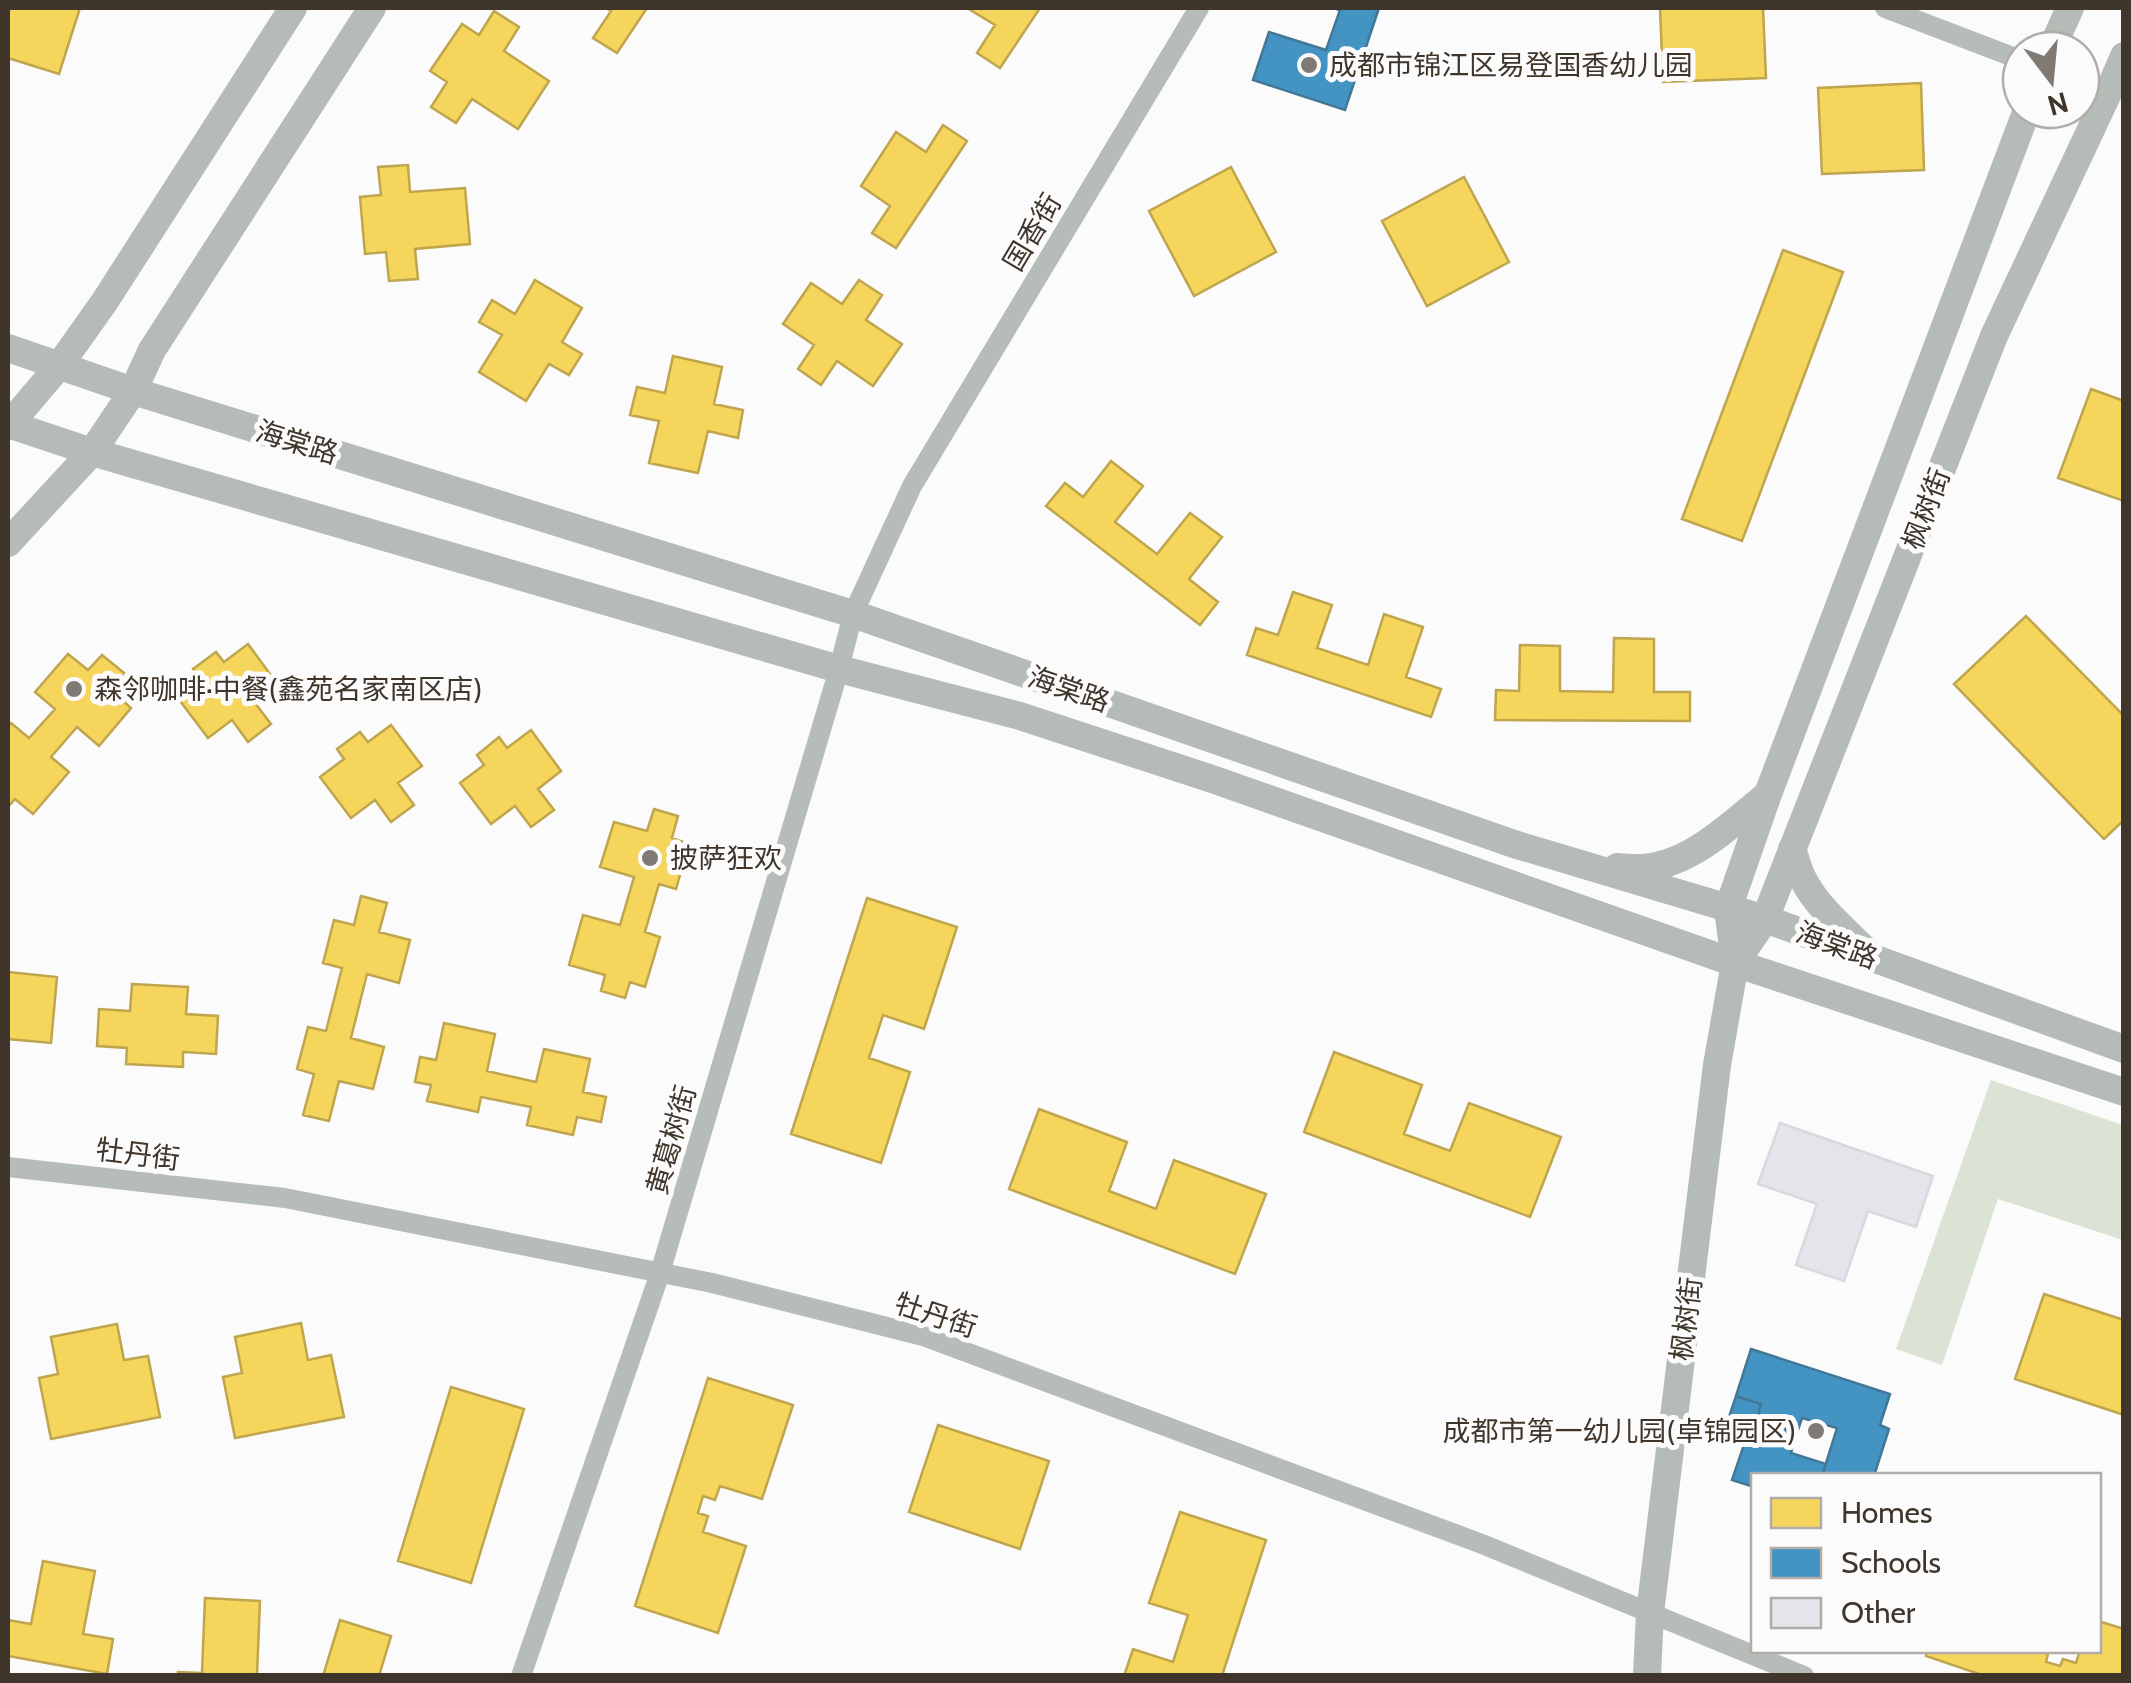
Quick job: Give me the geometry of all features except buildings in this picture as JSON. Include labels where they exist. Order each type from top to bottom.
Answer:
[{"type":"main road","points":[[8,424],[59,366],[293,8]]},
{"type":"main road","points":[[8,542],[92,452],[133,392],[152,350],[180,305],[372,8]]},
{"type":"main road","name":"枫树街","points":[[1735,963],[1765,919],[1994,336],[2116,96],[2124,56]]},
{"type":"main road","name":"枫树街","points":[[1647,1676],[1650,1613],[1717,1066],[1735,963],[1728,910],[1768,794],[2019,130]]},
{"type":"main road","name":"海棠路","points":[[8,348],[133,392],[853,614],[1479,832],[1765,919],[2124,1049]]},
{"type":"main road","name":"海棠路","points":[[8,424],[92,452],[839,669],[1020,716],[1215,780],[1735,963],[2124,1092]]},
{"type":"main road","points":[[1582,864],[1648,868],[1672,862],[1700,846],[1768,794]]},
{"type":"main road","points":[[1792,849],[1811,892],[1874,959]]},
{"type":"street","name":"国香街","points":[[853,614],[912,486],[1198,8]]},
{"type":"street","points":[[1885,8],[2001,52]]},
{"type":"street","name":"黄葛树街","points":[[521,1676],[660,1273],[853,614]]},
{"type":"street","name":"牡丹街","points":[[8,1166],[285,1198],[712,1284],[922,1336],[1482,1544],[1804,1676]]},
{"type":"green space","points":[[1991,1080],[2123,1125],[2123,1240],[1998,1199],[1942,1365],[1896,1349]]},
{"type":"place","name":"成都市锦江区易登国香幼儿园","points":[[1309,65]]},
{"type":"place","name":"森邻咖啡·中餐(鑫苑名家南区店)","points":[[74,689]]},
{"type":"place","name":"披萨狂欢","points":[[650,858]]},
{"type":"place","name":"成都市第一幼儿园(卓锦园区)","points":[[1816,1431]]}]
